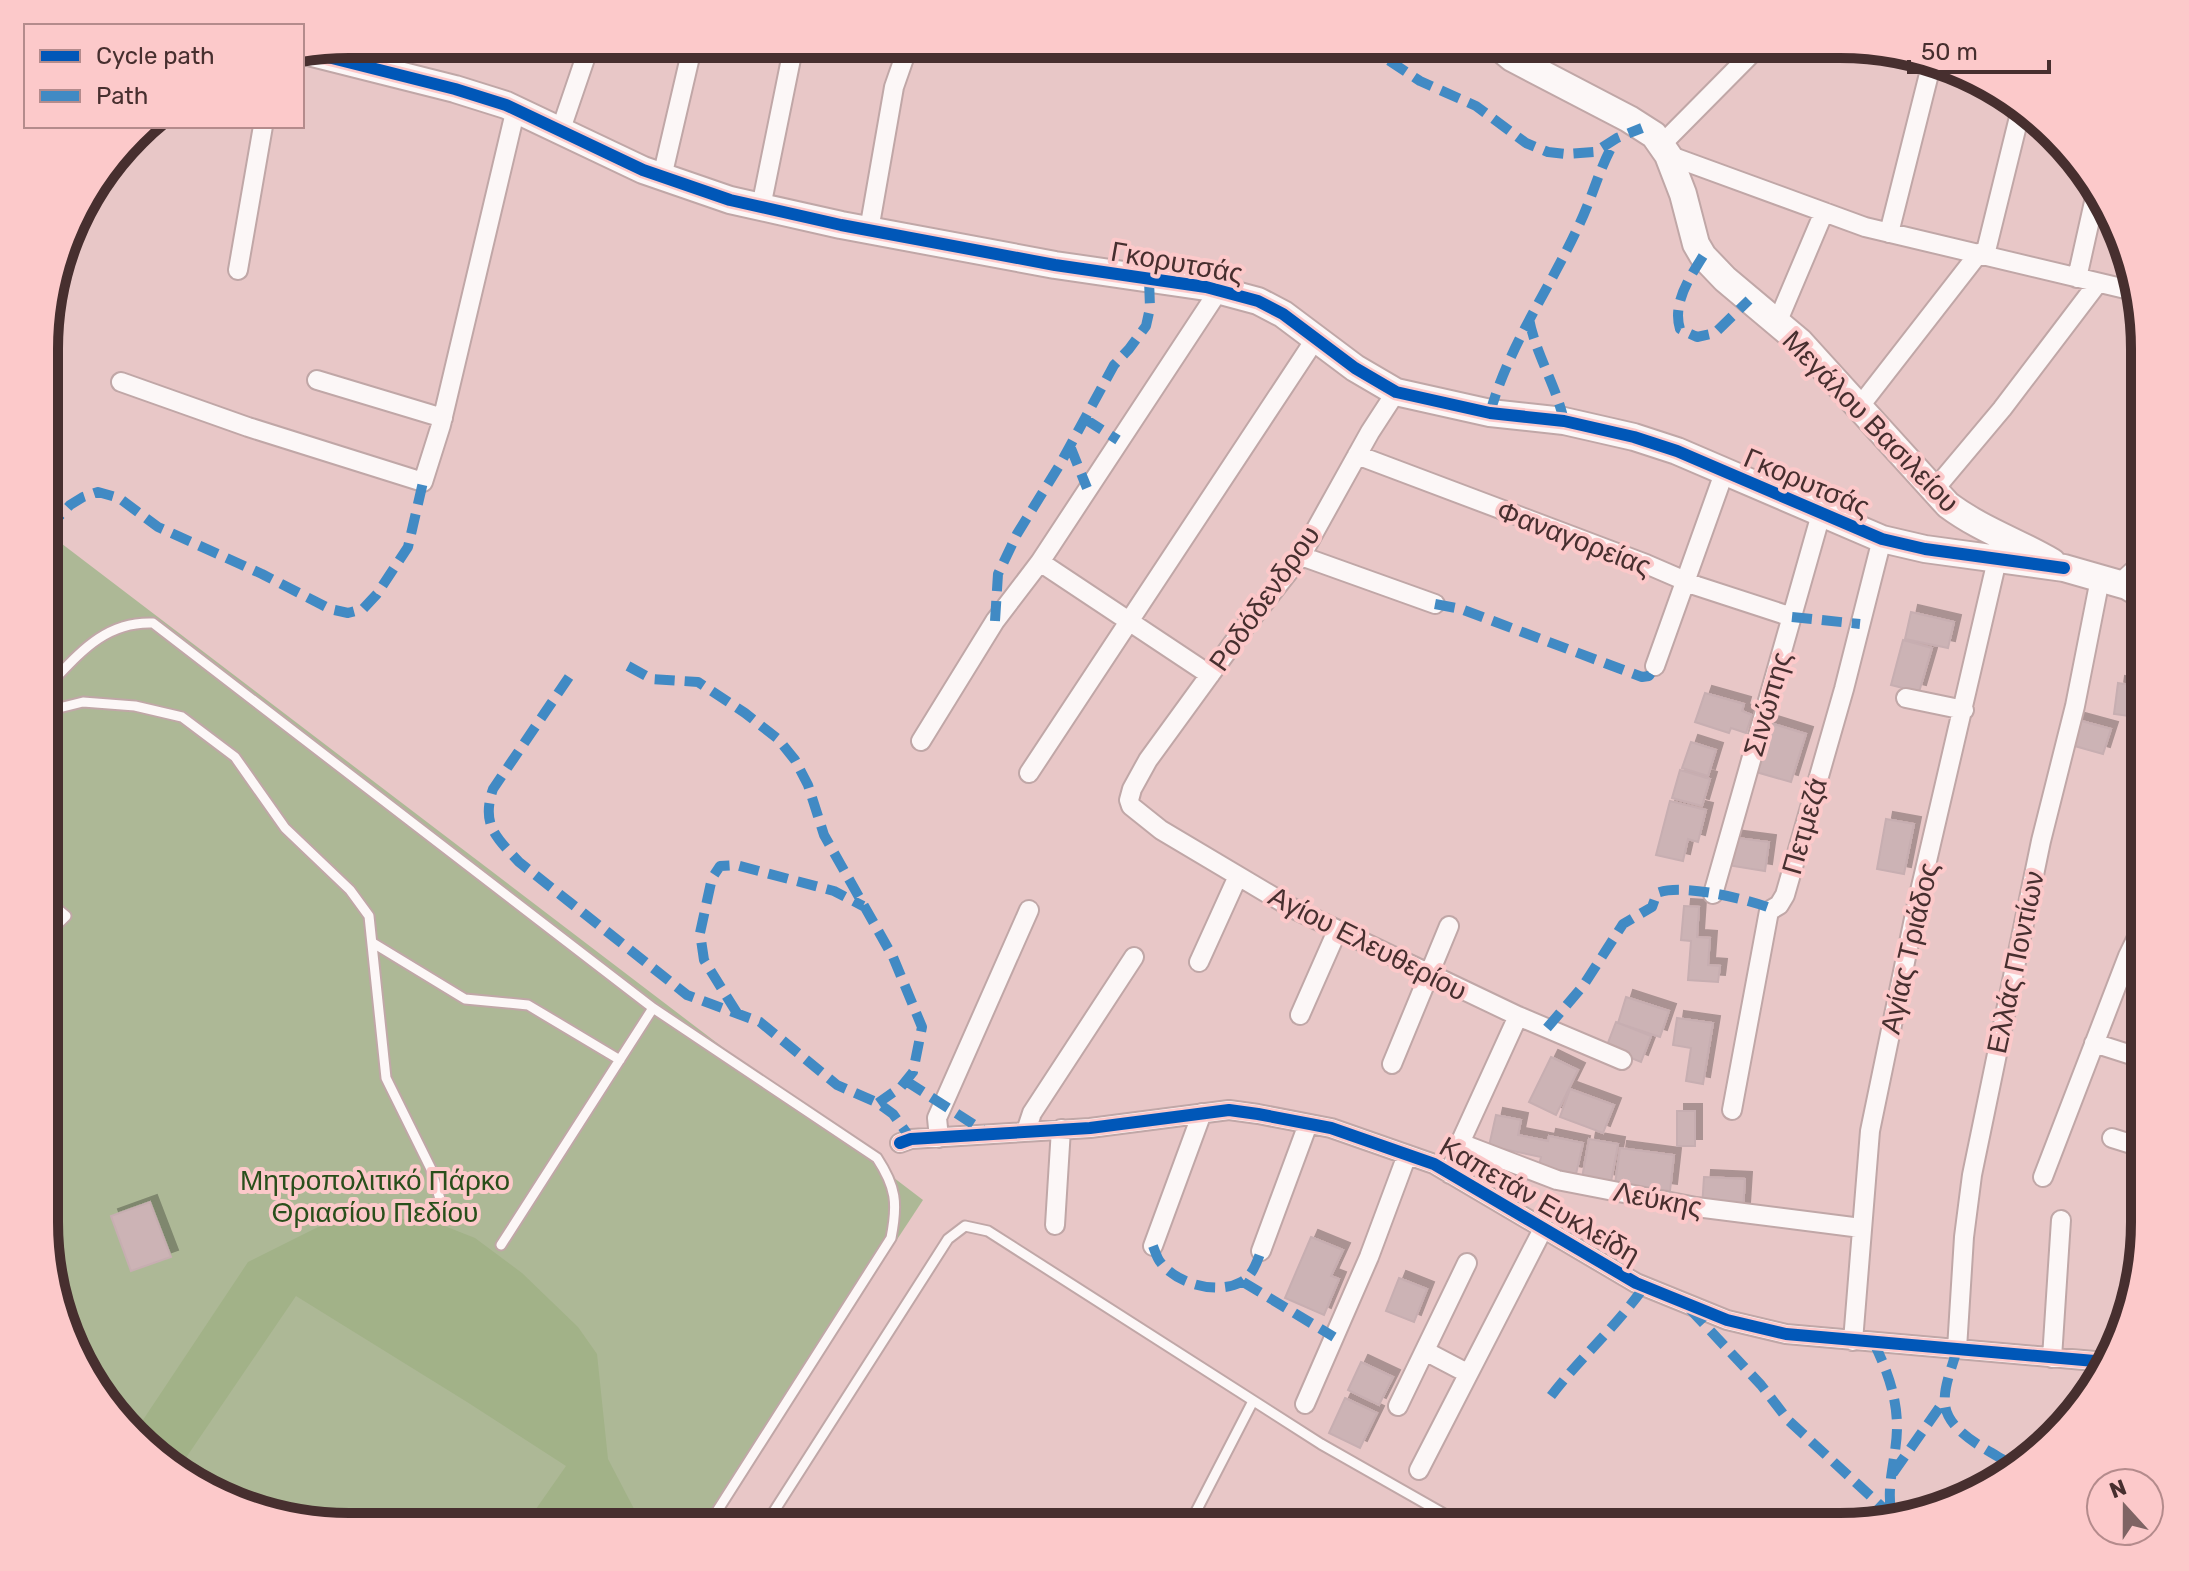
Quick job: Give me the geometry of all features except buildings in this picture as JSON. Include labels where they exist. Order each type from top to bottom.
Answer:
[{"type":"street","name":"Γκορυτσάς","points":[[360,58],[516,108],[662,177],[761,207],[1055,265],[1219,290],[1258,301],[1283,314],[1355,368],[1396,392],[1490,413],[1564,421],[1677,451],[1882,539],[1925,549],[2064,568]]},
{"type":"street","points":[[561,129],[585,58]]},
{"type":"street","points":[[662,177],[690,58]]},
{"type":"street","points":[[761,207],[791,58]]},
{"type":"street","points":[[869,230],[894,87],[904,58]]},
{"type":"street","points":[[1512,58],[1629,119],[1654,135],[1664,150],[1824,212],[1889,233],[2124,289]]},
{"type":"street","points":[[1664,150],[1748,58]]},
{"type":"street","points":[[1889,233],[1930,72]]},
{"type":"street","points":[[121,382],[248,427],[423,482],[443,418],[516,108]]},
{"type":"street","points":[[1860,406],[1982,254],[2018,119]]},
{"type":"street","points":[[238,270],[263,128]]},
{"type":"street","name":"Μεγάλου Βασιλείου","points":[[1664,150],[1683,194],[1696,244],[1725,279],[1800,342],[1934,490],[1971,522],[2020,543],[2064,568]]},
{"type":"street","points":[[2077,278],[2093,206]]},
{"type":"street","points":[[1777,323],[1824,212]]},
{"type":"street","points":[[1934,490],[2002,409],[2097,284]]},
{"type":"street","points":[[921,741],[995,621],[1040,562],[1219,290]]},
{"type":"street","points":[[1029,773],[1316,338]]},
{"type":"street","points":[[317,380],[443,418]]},
{"type":"street","name":"Ροδόδενδρου","points":[[1129,800],[1148,760],[1301,556],[1396,392]]},
{"type":"street","name":"Φαναγορείας","points":[[1357,455],[1687,582],[1792,617]]},
{"type":"street","points":[[1655,666],[1724,473]]},
{"type":"street","name":"Σινώπης","points":[[1713,894],[1821,514]]},
{"type":"street","name":"Πετμεζά","points":[[1732,1110],[1769,911],[1779,905],[1785,895],[1844,689],[1882,539]]},
{"type":"street","points":[[1301,556],[1435,604]]},
{"type":"street","name":"Αγίας Τριάδος","points":[[1853,1341],[1870,1131],[1917,904],[1997,560]]},
{"type":"street","points":[[1040,562],[1210,675]]},
{"type":"street","points":[[2064,568],[2131,590]]},
{"type":"street","points":[[2110,581],[2131,569]]},
{"type":"street","name":"Ελλάς Ποντίων","points":[[1957,1349],[1964,1237],[1972,1175],[2041,841],[2110,581]]},
{"type":"street","points":[[1906,698],[1964,710]]},
{"type":"street","name":"Αγίου Ελευθερίου","points":[[1129,800],[1131,806],[1161,830],[1337,931],[1518,1016],[1622,1060]]},
{"type":"street","points":[[1199,962],[1238,876]]},
{"type":"street","points":[[939,1138],[937,1118],[1029,910]]},
{"type":"street","points":[[1392,1064],[1449,926]]},
{"type":"street","points":[[1300,1015],[1337,931]]},
{"type":"street","points":[[1026,1131],[1032,1113],[1134,957]]},
{"type":"street","points":[[2043,1177],[2094,1043],[2131,966]]},
{"type":"street","points":[[1450,1174],[1460,1143],[1518,1016]]},
{"type":"street","points":[[2094,1043],[2131,1055]]},
{"type":"street","name":"Καπετάν Ευκλείδη","points":[[900,1143],[911,1139],[1061,1129],[1229,1110],[1308,1124],[1364,1138],[1450,1174],[1636,1283],[1727,1320],[1786,1334],[2094,1365]]},
{"type":"street","points":[[1153,1246],[1202,1113]]},
{"type":"street","points":[[1261,1251],[1308,1124]]},
{"type":"street","points":[[1055,1225],[1061,1129]]},
{"type":"street","points":[[2112,1138],[2131,1144]]},
{"type":"street","name":"Λεύκης","points":[[1460,1143],[1557,1180],[1696,1207],[1861,1228]]},
{"type":"street","points":[[1305,1404],[1369,1257],[1407,1155]]},
{"type":"street","points":[[2052,1358],[2061,1220]]},
{"type":"street","points":[[1419,1470],[1543,1229]]},
{"type":"street","points":[[1398,1406],[1467,1263]]},
{"type":"street","points":[[1425,1351],[1467,1373]]},
{"type":"lane","points":[[58,675],[85,647],[110,631],[134,622],[153,623],[653,1008],[877,1158],[895,1193],[896,1214],[891,1238],[716,1513]]},
{"type":"lane","points":[[58,708],[83,702],[135,706],[182,717],[235,757],[285,828],[350,890],[369,916],[386,1078],[431,1169],[446,1219]]},
{"type":"lane","points":[[58,909],[66,916],[58,924]]},
{"type":"lane","points":[[373,943],[465,999],[528,1005],[620,1060]]},
{"type":"lane","points":[[501,1245],[653,1008]]},
{"type":"lane","points":[[773,1513],[948,1239],[965,1226],[988,1231],[1321,1444],[1442,1513]]},
{"type":"lane","points":[[1195,1513],[1253,1401]]},
{"type":"green space","name":"Μητροπολιτικό Πάρκο Θριασίου Πεδίου","points":[[58,541],[923,1200],[717,1513],[311,1511],[238,1491],[203,1474],[172,1453],[130,1414],[97,1368],[73,1316],[60,1260]]},
{"type":"green space","points":[[375,1217],[432,1221],[475,1238],[522,1273],[578,1327],[597,1354],[608,1459],[636,1513],[533,1513],[566,1466],[296,1296],[184,1461],[157,1441],[140,1425],[248,1262],[318,1227]]},
{"type":"marked path","points":[[1385,58],[1420,81],[1476,106],[1526,143],[1548,152],[1595,152],[1617,138],[1642,128]]},
{"type":"marked path","points":[[1490,413],[1508,364],[1567,250],[1615,141]]},
{"type":"marked path","points":[[1703,256],[1680,300],[1680,329],[1697,337],[1715,333],[1749,300]]},
{"type":"marked path","points":[[995,621],[998,574],[1017,534],[1059,466],[1114,365],[1146,326],[1150,308],[1149,279]]},
{"type":"marked path","points":[[1529,319],[1564,421]]},
{"type":"marked path","points":[[1085,419],[1118,440]]},
{"type":"marked path","points":[[1070,446],[1087,488]]},
{"type":"marked path","points":[[58,518],[70,505],[98,492],[119,498],[158,527],[330,609],[348,613],[363,609],[377,594],[408,547],[423,482]]},
{"type":"marked path","points":[[1435,604],[1461,609],[1642,677],[1649,676],[1655,666]]},
{"type":"marked path","points":[[1792,617],[1860,624]]},
{"type":"marked path","points":[[628,666],[652,679],[698,682],[778,739],[795,760],[808,785],[824,835],[893,957],[922,1027],[913,1072],[901,1087],[878,1103]]},
{"type":"marked path","points":[[569,677],[493,789],[489,812],[498,837],[519,862],[687,995],[760,1022],[837,1085],[878,1103],[893,1114],[911,1139]]},
{"type":"marked path","points":[[737,1013],[704,960],[700,933],[712,878],[720,866],[736,865],[834,891],[863,906]]},
{"type":"marked path","points":[[1547,1028],[1583,986],[1623,924],[1652,907],[1657,893],[1668,890],[1698,891],[1773,909]]},
{"type":"marked path","points":[[906,1081],[987,1133]]},
{"type":"marked path","points":[[1153,1246],[1158,1259],[1177,1277],[1210,1287],[1232,1286],[1245,1280],[1254,1269],[1261,1251]]},
{"type":"marked path","points":[[1243,1282],[1334,1337]]},
{"type":"marked path","points":[[1551,1396],[1644,1287]]},
{"type":"marked path","points":[[1690,1309],[1761,1385],[1788,1420],[1885,1510]]},
{"type":"marked path","points":[[1874,1343],[1890,1384],[1897,1416],[1891,1508]]},
{"type":"marked path","points":[[1957,1349],[1945,1390],[1948,1414],[1961,1432],[2006,1461]]},
{"type":"marked path","points":[[1893,1473],[1944,1401]]},
{"type":"cycle path","points":[[335,59],[506,105],[643,170],[730,200],[841,225],[1055,265],[1206,287],[1258,301],[1283,314],[1355,368],[1396,392],[1490,413],[1564,421],[1634,437],[1677,451],[1882,539],[1925,549],[2064,568]]},
{"type":"cycle path","points":[[900,1143],[911,1139],[1090,1128],[1229,1110],[1258,1114],[1331,1128],[1434,1164],[1636,1283],[1727,1320],[1786,1334],[2096,1361]]}]
